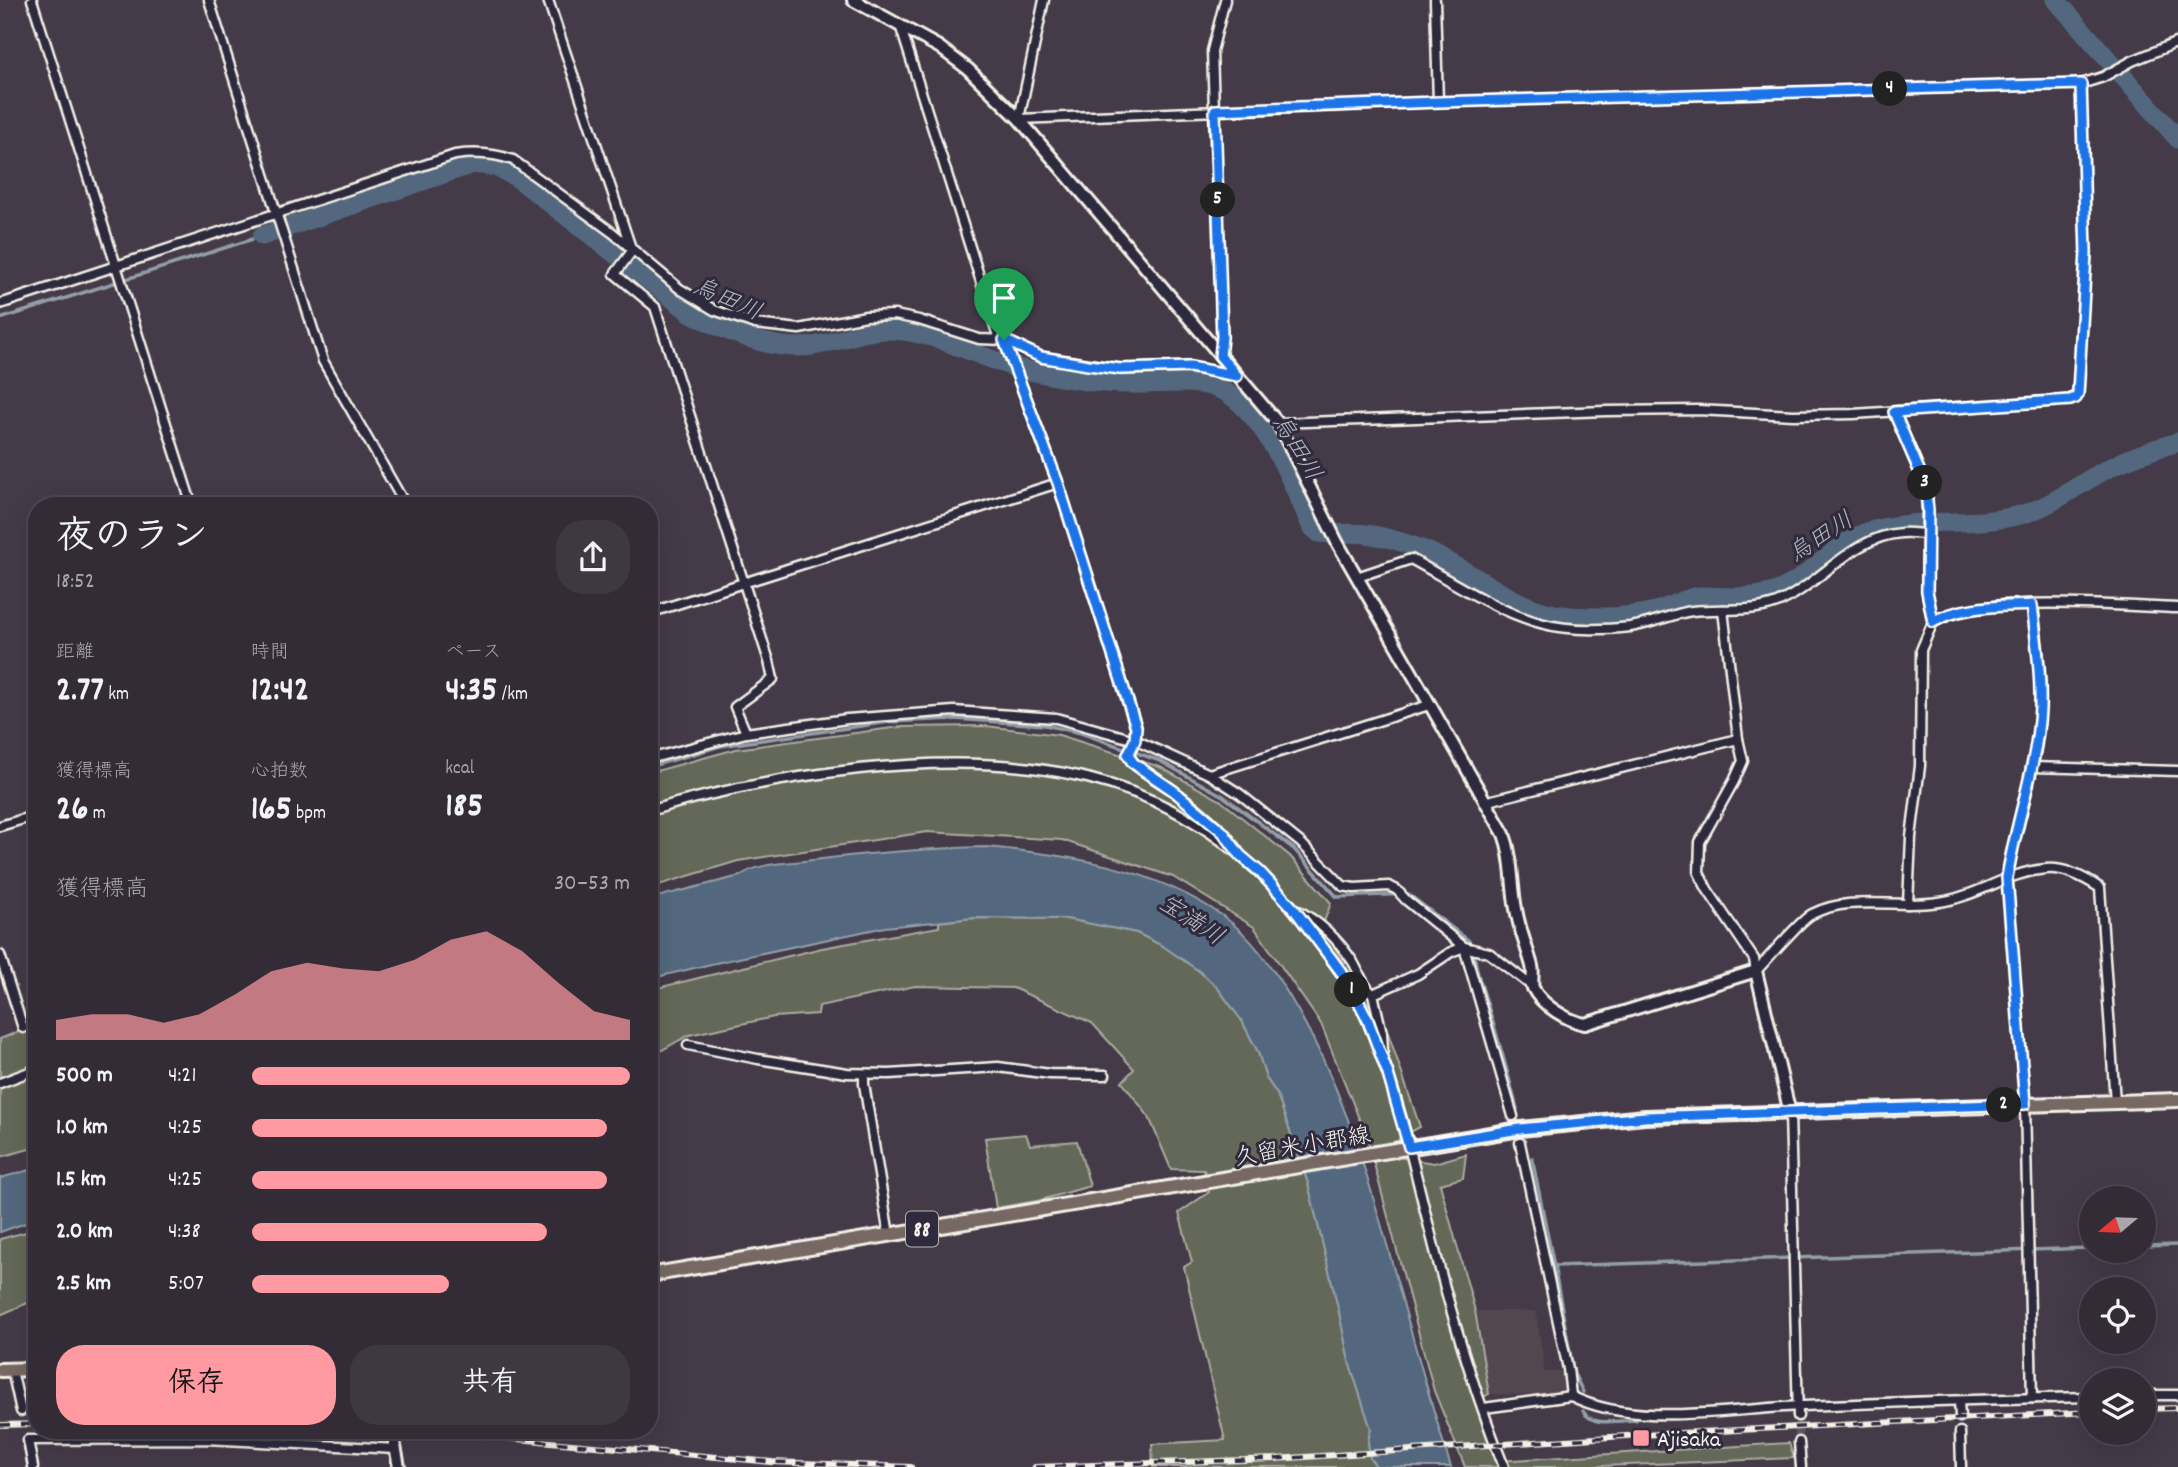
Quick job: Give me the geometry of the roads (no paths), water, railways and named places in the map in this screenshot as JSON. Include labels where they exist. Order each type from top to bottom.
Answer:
[{"type":"main road","name":"久留米小郡線","points":[[658,1274],[1520,1129],[1631,1118],[2178,1100]]},
{"type":"main road","points":[[6,1370],[28,1369]]},
{"type":"street","points":[[32,0],[189,497]]},
{"type":"street","points":[[209,0],[323,361],[401,497]]},
{"type":"street","points":[[548,0],[631,253]]},
{"type":"street","points":[[1019,119],[1044,0]]},
{"type":"street","points":[[1220,356],[1222,337],[1212,51],[1225,0]]},
{"type":"street","points":[[1435,0],[1438,102]]},
{"type":"street","points":[[856,1],[899,24],[968,69],[1019,119],[1278,423],[1337,542],[1504,834],[1510,851],[1516,908],[1533,969],[1532,986]]},
{"type":"street","points":[[899,24],[1002,340],[1019,377],[1058,483],[1136,727],[1135,740],[1128,755],[1133,763],[1174,791],[1223,832],[1240,855]]},
{"type":"street","points":[[1019,119],[1438,102],[2081,84],[2103,77],[2132,61],[2178,43]]},
{"type":"street","points":[[1278,423],[1606,411],[1698,410],[1793,415],[1894,412],[2076,398],[2086,253],[2081,84]]},
{"type":"street","points":[[0,304],[277,218],[455,155],[495,153],[529,170],[613,233],[631,253],[703,305],[755,324],[799,329],[866,316],[895,315],[979,340],[1002,340],[1041,357],[1121,369],[1190,367],[1237,376]]},
{"type":"street","points":[[631,253],[615,274],[655,307],[773,679],[735,707],[746,733]]},
{"type":"street","points":[[1894,412],[1925,484],[1928,510],[1927,591],[1933,622],[1921,650],[1920,766],[1911,837],[1908,904]]},
{"type":"street","points":[[658,610],[1058,483]]},
{"type":"street","points":[[1357,577],[1411,559],[1494,605],[1541,623],[1581,628],[1630,627],[1690,612],[1757,608],[1776,603],[1800,590],[1853,550],[1900,533],[1928,531]]},
{"type":"street","points":[[1933,622],[1945,615],[1982,608],[2032,605],[2178,608]]},
{"type":"street","points":[[2032,605],[2040,700],[2031,767],[2012,844],[2007,878],[2025,1104],[2032,1398]]},
{"type":"street","points":[[1723,610],[1743,761],[1700,842],[1699,873],[1754,959],[1790,1114],[1798,1416]]},
{"type":"street","points":[[1209,774],[1429,705]]},
{"type":"street","points":[[658,757],[746,733],[847,719],[954,711],[1056,718],[1135,740],[1209,774],[1268,815],[1301,843],[1343,886],[1389,886],[1397,890],[1464,947],[1489,953],[1573,1022],[1585,1024],[1756,971],[1809,915],[1837,905],[1937,903],[1958,898],[2007,878],[2045,869],[2070,872],[2100,888],[2115,1102]]},
{"type":"street","points":[[1484,802],[1738,739]]},
{"type":"street","points":[[658,808],[720,790],[824,773],[918,764],[987,762],[1053,770],[1125,790],[1174,811],[1220,839],[1260,872],[1294,909],[1348,981],[1367,1018],[1383,1060],[1445,1291],[1504,1467]]},
{"type":"street","points":[[2031,767],[2178,771]]},
{"type":"street","points":[[0,826],[28,818]]},
{"type":"street","points":[[1294,909],[1312,918],[1332,934],[1373,994],[1382,1032],[1383,1060]]},
{"type":"street","points":[[1373,994],[1418,974],[1451,952],[1464,947]]},
{"type":"street","points":[[1464,947],[1513,1116]]},
{"type":"street","points":[[0,955],[23,1028]]},
{"type":"street","points":[[688,1045],[758,1059],[864,1074],[998,1068],[1050,1074],[1105,1075]]},
{"type":"street","points":[[0,1083],[28,1072]]},
{"type":"street","points":[[864,1074],[889,1235]]},
{"type":"street","points":[[1520,1143],[1568,1368],[1571,1396]]},
{"type":"street","points":[[6,1370],[21,1411]]},
{"type":"street","points":[[2156,1395],[2178,1395]]},
{"type":"street","points":[[1484,1408],[1571,1396],[1587,1404],[1633,1413],[2079,1397]]},
{"type":"street","points":[[1959,1401],[1960,1417]]},
{"type":"street","points":[[1959,1432],[1961,1467]]},
{"type":"street","points":[[33,1467],[27,1440],[205,1439],[396,1449]]},
{"type":"street","points":[[394,1439],[399,1467]]},
{"type":"street","points":[[1799,1442],[1801,1467]]},
{"type":"water","name":"宝満川","points":[[987,847],[1049,854],[1110,866],[1139,875],[1196,899],[1223,916],[1261,953],[1307,1027],[1348,1119],[1451,1467],[1377,1467],[1370,1458],[1368,1441],[1371,1429],[1349,1361],[1308,1183],[1277,1094],[1266,1078],[1258,1052],[1242,1021],[1217,987],[1163,946],[1137,933],[1067,919],[973,918],[885,927],[658,977],[658,897],[740,876],[756,868],[775,864],[943,848]]},
{"type":"water","points":[[28,1170],[28,1222],[0,1232],[0,1178]]},
{"type":"waterway","points":[[2056,0],[2178,139]]},
{"type":"waterway","name":"烏田川","points":[[262,236],[473,164],[497,167],[520,180],[691,313],[753,340],[802,347],[872,331],[905,331],[1012,366],[1053,376],[1103,383],[1194,383],[1217,388],[1241,404],[1266,435],[1287,472],[1311,526],[1319,533],[1366,534],[1409,544],[1441,557],[1512,599],[1550,613],[1571,616],[1635,615],[1700,596],[1740,597],[1769,593],[1791,584],[1844,544],[1867,532],[1905,524],[1982,521],[2020,515],[2045,506],[2121,462],[2178,442]]},
{"type":"waterway","points":[[0,319],[262,236]]},
{"type":"waterway","points":[[658,764],[720,746],[889,722],[954,719],[1045,725],[1081,733],[1160,761],[1223,796],[1294,849],[1337,897],[1408,894],[1469,941],[1517,1109]]},
{"type":"waterway","points":[[1532,1158],[1554,1266],[2079,1248]]},
{"type":"waterway","points":[[2156,1246],[2178,1245]]},
{"type":"waterway","points":[[1554,1266],[1574,1374],[1583,1392]]},
{"type":"waterway","points":[[1583,1411],[1593,1420],[1636,1420]]},
{"type":"tunnel","points":[[1798,1416],[1799,1442]]},
{"type":"railway","points":[[2156,1409],[2178,1408]]},
{"type":"railway","points":[[1035,1467],[1274,1459],[1641,1435],[2079,1413]]},
{"type":"railway","points":[[0,1425],[28,1424]]},
{"type":"railway","points":[[518,1439],[772,1462],[911,1467]]},
{"type":"place","name":"Ajisaka","points":[[1641,1438]]}]
